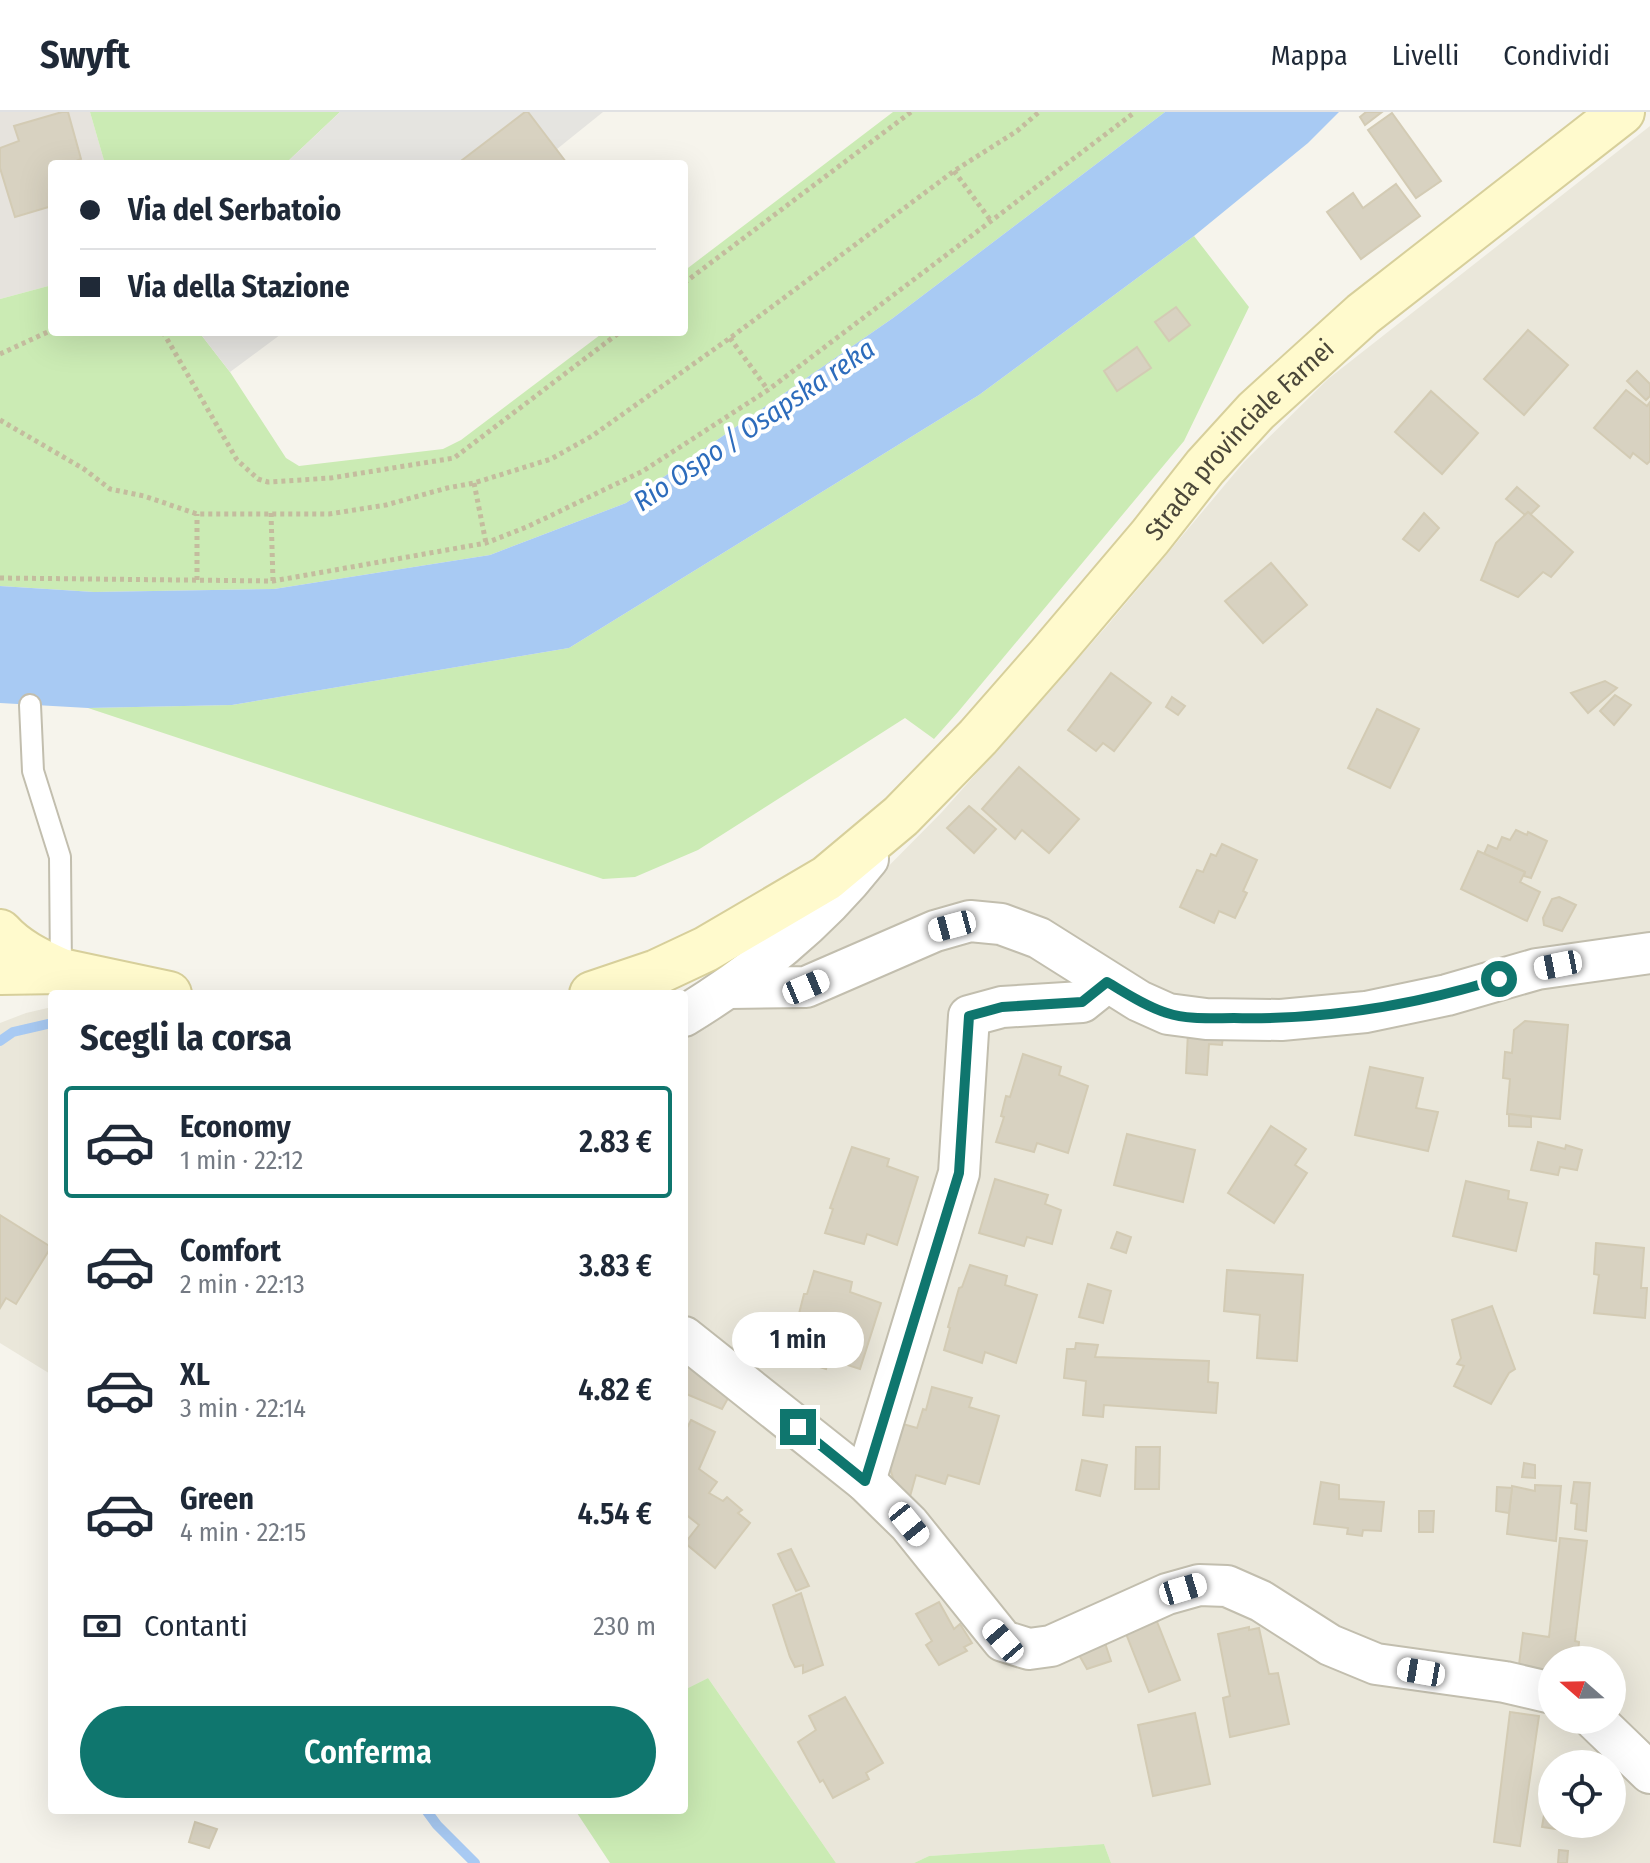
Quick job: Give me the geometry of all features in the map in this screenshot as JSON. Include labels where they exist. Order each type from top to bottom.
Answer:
[{"type":"main road","name":"Strada provinciale Farnei","points":[[604,990],[657,972],[719,941],[827,878],[901,816],[978,737],[1049,656],[1205,467],[1256,411],[1363,314],[1622,112]]},
{"type":"main road","points":[[0,932],[26,953],[61,971]]},
{"type":"main road","points":[[0,972],[61,971],[150,990]]},
{"type":"street","name":"Strada provinciale Farnei","points":[[688,1014],[729,988],[791,941],[833,900],[901,816]]},
{"type":"street","points":[[729,988],[806,987],[935,931],[970,921],[1001,924],[1039,938],[1107,982],[1168,1014],[1206,1019],[1281,1020],[1366,1012],[1447,995],[1537,969],[1650,953]]},
{"type":"street","points":[[865,1481],[959,1173],[969,1016],[1002,1007],[1082,1002],[1107,982]]},
{"type":"street","points":[[688,1340],[865,1481],[909,1524],[1003,1641],[1029,1649],[1051,1646],[1167,1594],[1199,1585],[1227,1586],[1261,1601],[1330,1645],[1376,1664],[1505,1682],[1538,1690]]},
{"type":"street","points":[[1610,1734],[1650,1773]]},
{"type":"lane","points":[[30,705],[33,771],[60,857],[61,971]]},
{"type":"path","points":[[688,280],[911,112]]},
{"type":"path","points":[[0,420],[84,469],[110,489],[144,496],[197,514],[329,514],[386,505],[474,483],[551,459],[592,436],[730,338],[954,171],[1017,131],[1039,112]]},
{"type":"path","points":[[0,578],[273,581],[486,543],[529,526],[643,471],[768,390],[1135,112]]},
{"type":"path","points":[[954,171],[991,221]]},
{"type":"path","points":[[0,354],[48,332]]},
{"type":"path","points":[[165,336],[237,460],[258,479],[268,482],[331,478],[454,458],[615,336]]},
{"type":"path","points":[[730,338],[768,390]]},
{"type":"path","points":[[474,483],[486,543]]},
{"type":"path","points":[[271,513],[273,581]]},
{"type":"path","points":[[197,514],[197,580]]},
{"type":"shaded area","points":[[0,112],[90,112],[104,160],[48,160],[48,286],[0,299]]},
{"type":"shaded area","points":[[340,112],[525,112],[462,160],[289,160]]},
{"type":"shaded area","points":[[528,112],[603,112],[557,149]]},
{"type":"shaded area","points":[[1650,126],[1650,1863],[1111,1863],[1104,1844],[929,1856],[914,1863],[836,1863],[708,1678],[688,1688],[688,1033],[861,894],[942,812],[1106,627],[1244,462],[1328,379]]},
{"type":"shaded area","points":[[202,336],[279,336],[230,372]]},
{"type":"shaded area","points":[[48,1008],[48,1373],[0,1343],[0,1023]]},
{"type":"green space","points":[[90,112],[340,112],[289,160],[104,160]]},
{"type":"green space","points":[[893,112],[1165,112],[893,318],[626,503],[490,555],[274,589],[94,592],[0,586],[0,299],[48,286],[48,336],[202,336],[230,372],[286,458],[299,466],[443,449],[461,440],[599,336],[688,336],[688,268]]},
{"type":"green space","points":[[1194,236],[1249,307],[1184,441],[958,712],[934,739],[905,718],[698,850],[635,877],[603,879],[88,708],[232,705],[569,648],[979,395]]},
{"type":"green space","points":[[708,1678],[836,1863],[610,1863],[578,1814],[688,1814],[688,1688]]},
{"type":"green space","points":[[1104,1844],[1111,1863],[914,1863],[929,1856]]},
{"type":"water","name":"Rio Ospo / Osapska reka","points":[[1165,112],[1339,112],[1308,143],[1194,236],[979,395],[569,648],[232,705],[88,708],[0,703],[0,586],[94,592],[274,589],[490,555],[626,503],[893,318]]},
{"type":"building","points":[[68,112],[81,159],[48,160],[48,207],[15,217],[0,168],[0,148],[19,141],[14,126]]},
{"type":"building","points":[[528,112],[564,160],[462,160]]},
{"type":"building","points":[[1366,112],[1382,112],[1365,125],[1360,117]]},
{"type":"building","points":[[1392,113],[1441,181],[1416,198],[1368,130]]},
{"type":"building","points":[[1396,184],[1420,216],[1361,259],[1327,212],[1353,193],[1363,208]]},
{"type":"building","points":[[1176,307],[1190,325],[1169,341],[1155,322]]},
{"type":"building","points":[[1528,330],[1568,365],[1524,415],[1484,379]]},
{"type":"building","points":[[1137,347],[1151,368],[1117,391],[1104,371]]},
{"type":"building","points":[[1637,371],[1650,384],[1650,396],[1646,400],[1627,381]]},
{"type":"building","points":[[1626,390],[1647,406],[1650,402],[1650,461],[1647,464],[1633,453],[1630,458],[1594,428]]},
{"type":"building","points":[[1431,391],[1478,433],[1442,474],[1395,432]]},
{"type":"building","points":[[1517,487],[1539,506],[1531,514],[1528,512],[1525,515],[1506,499]]},
{"type":"building","points":[[1528,512],[1573,552],[1551,577],[1543,572],[1518,597],[1481,580],[1496,543]]},
{"type":"building","points":[[1424,513],[1439,528],[1419,551],[1403,539]]},
{"type":"building","points":[[1271,563],[1307,605],[1263,643],[1225,601]]},
{"type":"building","points":[[1111,673],[1151,703],[1114,751],[1103,743],[1096,751],[1068,730]]},
{"type":"building","points":[[1605,681],[1617,688],[1588,713],[1571,693]]},
{"type":"building","points":[[1615,695],[1631,705],[1614,725],[1600,711]]},
{"type":"building","points":[[1172,697],[1185,706],[1178,715],[1166,707]]},
{"type":"building","points":[[1377,709],[1419,729],[1390,788],[1348,768]]},
{"type":"building","points":[[1019,767],[1079,819],[1049,853],[1022,830],[1015,839],[982,809]]},
{"type":"building","points":[[969,806],[996,829],[974,853],[947,828]]},
{"type":"building","points":[[1516,830],[1547,841],[1531,878],[1524,876],[1525,872],[1484,854],[1488,845],[1497,849],[1502,837],[1510,840]]},
{"type":"building","points":[[1222,844],[1257,860],[1235,918],[1219,911],[1214,923],[1180,907],[1197,870],[1203,872],[1211,854],[1216,856]]},
{"type":"building","points":[[1478,851],[1525,872],[1520,882],[1540,892],[1527,921],[1461,889]]},
{"type":"building","points":[[1559,897],[1576,905],[1562,931],[1544,925],[1543,918],[1552,899]]},
{"type":"building","points":[[1525,1021],[1568,1025],[1560,1119],[1507,1114],[1510,1079],[1503,1078],[1505,1052],[1512,1053],[1514,1030]]},
{"type":"building","points":[[1188,1032],[1223,1035],[1222,1045],[1209,1044],[1207,1075],[1186,1073]]},
{"type":"building","points":[[1023,1054],[1061,1067],[1059,1075],[1088,1086],[1068,1153],[1037,1143],[1034,1152],[996,1142],[1004,1117],[1001,1116],[1006,1096],[1010,1097]]},
{"type":"building","points":[[1370,1067],[1423,1078],[1416,1108],[1438,1112],[1428,1151],[1355,1135]]},
{"type":"building","points":[[1509,1114],[1531,1117],[1531,1127],[1509,1126]]},
{"type":"building","points":[[1271,1126],[1306,1149],[1295,1165],[1307,1173],[1274,1223],[1228,1193]]},
{"type":"building","points":[[1127,1134],[1195,1150],[1183,1202],[1114,1185]]},
{"type":"building","points":[[1538,1142],[1582,1150],[1577,1170],[1560,1167],[1558,1175],[1531,1170]]},
{"type":"building","points":[[852,1147],[889,1159],[887,1166],[918,1177],[897,1245],[867,1234],[864,1244],[825,1233],[833,1209],[830,1208]]},
{"type":"building","points":[[995,1179],[1048,1195],[1045,1204],[1061,1210],[1052,1244],[1027,1237],[1024,1246],[979,1233]]},
{"type":"building","points":[[1466,1181],[1509,1191],[1508,1199],[1527,1203],[1516,1251],[1453,1236]]},
{"type":"building","points":[[0,1215],[48,1245],[48,1252],[16,1304],[6,1298],[0,1308]]},
{"type":"building","points":[[1117,1232],[1131,1237],[1126,1253],[1111,1248]]},
{"type":"building","points":[[1596,1243],[1644,1248],[1641,1288],[1647,1288],[1645,1318],[1594,1313],[1599,1275],[1594,1274]]},
{"type":"building","points":[[970,1265],[1007,1276],[1005,1285],[1037,1295],[1016,1363],[985,1352],[982,1363],[944,1350],[959,1288]]},
{"type":"building","points":[[1227,1270],[1303,1275],[1297,1361],[1257,1358],[1260,1315],[1224,1311]]},
{"type":"building","points":[[814,1271],[852,1282],[850,1292],[881,1303],[860,1369],[829,1359],[826,1369],[788,1357],[804,1294],[807,1294]]},
{"type":"building","points":[[1088,1284],[1111,1291],[1103,1323],[1079,1317]]},
{"type":"building","points":[[1492,1306],[1515,1369],[1509,1373],[1491,1404],[1454,1386],[1464,1366],[1457,1364],[1461,1358],[1452,1320]]},
{"type":"building","points":[[1076,1343],[1098,1345],[1095,1357],[1209,1361],[1208,1382],[1218,1383],[1216,1413],[1104,1405],[1103,1417],[1083,1415],[1086,1381],[1064,1378],[1067,1349],[1075,1349]]},
{"type":"building","points":[[688,1360],[736,1384],[722,1409],[688,1395]]},
{"type":"building","points":[[932,1387],[972,1398],[969,1407],[999,1416],[979,1484],[948,1475],[945,1484],[916,1475],[909,1500],[895,1485],[887,1458],[896,1422],[917,1428]]},
{"type":"building","points":[[691,1420],[715,1432],[699,1469],[717,1482],[709,1493],[723,1501],[727,1497],[742,1510],[738,1513],[750,1523],[715,1568],[688,1546],[688,1539],[699,1525],[688,1516],[688,1426]]},
{"type":"building","points":[[1136,1447],[1160,1447],[1159,1489],[1135,1489]]},
{"type":"building","points":[[1082,1460],[1107,1465],[1100,1496],[1076,1490]]},
{"type":"building","points":[[1524,1463],[1535,1465],[1535,1478],[1522,1477]]},
{"type":"building","points":[[1321,1482],[1339,1485],[1339,1499],[1384,1502],[1381,1531],[1363,1530],[1362,1536],[1347,1534],[1348,1528],[1314,1524]]},
{"type":"building","points":[[1574,1482],[1590,1483],[1586,1531],[1575,1529],[1577,1504],[1571,1503]]},
{"type":"building","points":[[1535,1485],[1561,1486],[1556,1541],[1507,1534],[1512,1486],[1535,1491]]},
{"type":"building","points":[[1497,1487],[1512,1488],[1509,1513],[1496,1511]]},
{"type":"building","points":[[1419,1511],[1434,1511],[1433,1532],[1419,1532]]},
{"type":"building","points":[[1560,1538],[1587,1541],[1575,1641],[1579,1642],[1579,1646],[1538,1646],[1538,1668],[1519,1665],[1523,1633],[1549,1637]]},
{"type":"building","points":[[791,1549],[809,1586],[796,1591],[778,1554]]},
{"type":"building","points":[[801,1593],[823,1665],[803,1673],[803,1665],[795,1667],[790,1657],[773,1605]]},
{"type":"building","points":[[939,1602],[954,1629],[960,1624],[972,1643],[964,1647],[967,1651],[939,1665],[926,1645],[932,1641],[916,1614]]},
{"type":"building","points":[[1154,1614],[1180,1680],[1149,1692],[1123,1626]]},
{"type":"building","points":[[1249,1627],[1249,1630],[1259,1628],[1269,1674],[1278,1673],[1289,1724],[1230,1737],[1223,1698],[1230,1696],[1218,1634]]},
{"type":"building","points":[[1105,1643],[1111,1661],[1087,1669],[1079,1655]]},
{"type":"building","points":[[845,1697],[883,1763],[866,1773],[869,1779],[833,1798],[823,1780],[820,1782],[798,1742],[816,1730],[809,1716]]},
{"type":"building","points":[[1510,1712],[1538,1716],[1520,1846],[1494,1842]]},
{"type":"building","points":[[1195,1713],[1210,1784],[1153,1796],[1138,1725]]},
{"type":"building","points":[[195,1822],[217,1829],[209,1848],[189,1842]]},
{"type":"building","points":[[1559,1850],[1568,1851],[1567,1863],[1558,1863]]},
{"type":"waterway","points":[[0,1041],[13,1032],[48,1024]]},
{"type":"waterway","points":[[429,1814],[475,1863]]},
{"type":"route","points":[[798,1427],[865,1481],[959,1173],[969,1016],[1002,1007],[1082,1002],[1107,982],[1168,1014],[1206,1019],[1281,1020],[1366,1012],[1447,995],[1499,979]]}]
